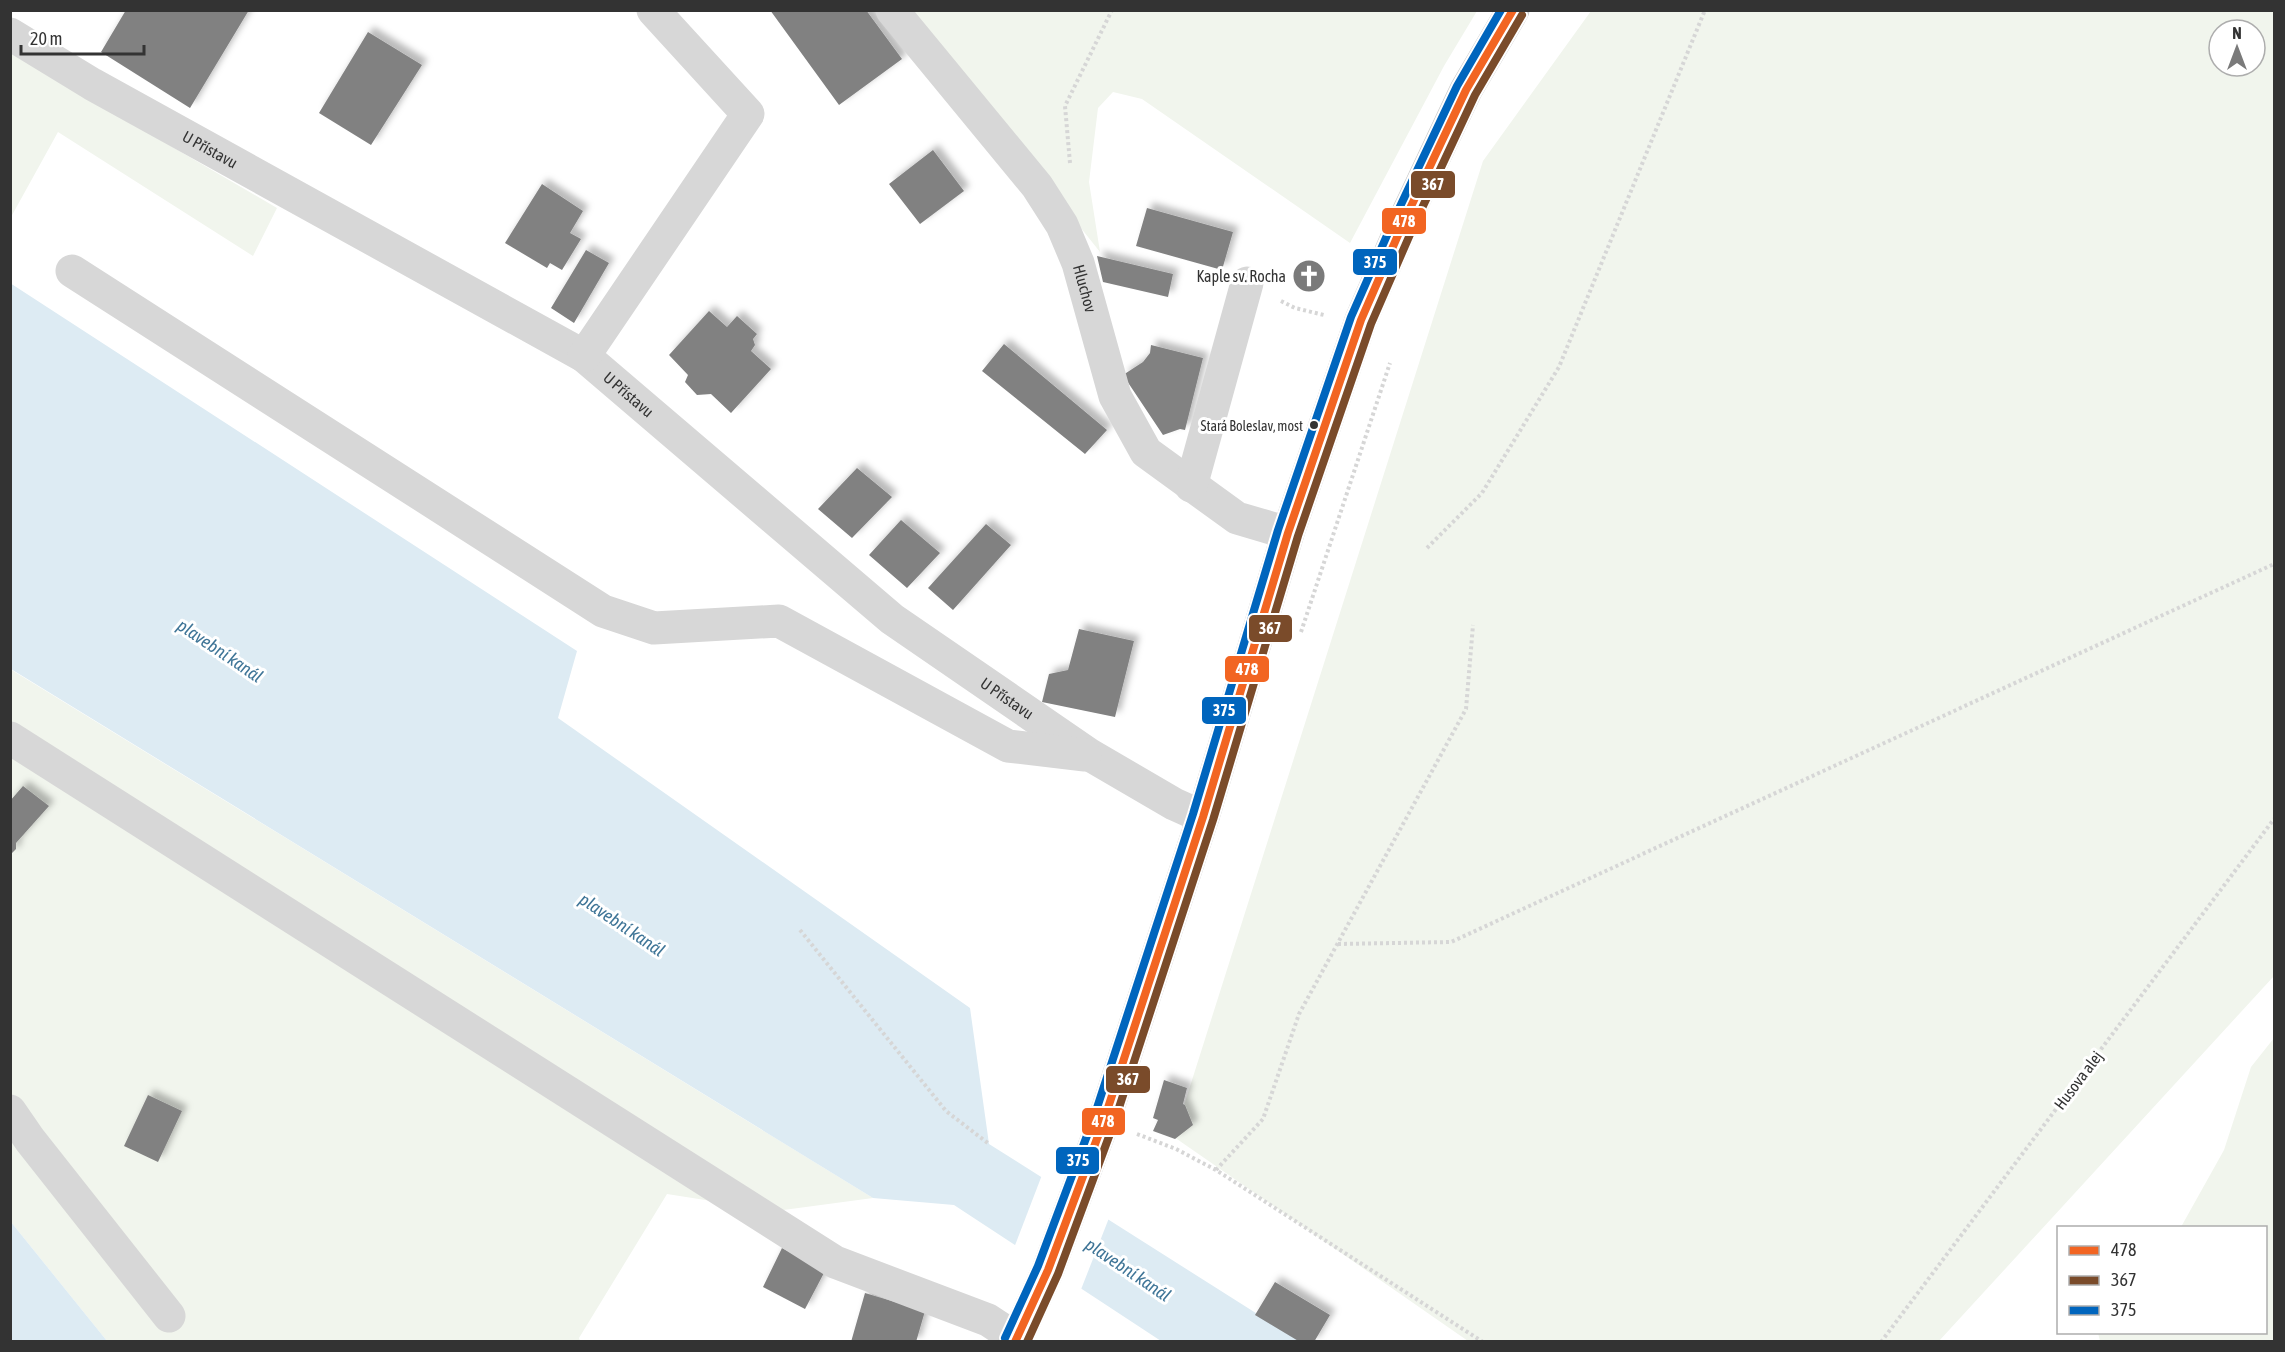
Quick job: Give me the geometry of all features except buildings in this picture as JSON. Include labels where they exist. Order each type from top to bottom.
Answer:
[{"type":"main road","points":[[1016,1340],[1032,1309],[1096,1140],[1203,817],[1288,533],[1361,320],[1405,219],[1466,90],[1513,10]]},
{"type":"street","points":[[584,356],[748,114],[653,10]]},
{"type":"street","name":"Hluchov","points":[[892,10],[1037,186],[1062,225],[1078,263],[1115,396],[1146,452],[1237,518],[1288,533]]},
{"type":"street","name":"U Přístavu","points":[[10,34],[92,84],[584,356],[892,619],[1090,755],[1174,804],[1203,817]]},
{"type":"street","points":[[72,271],[603,611],[654,628],[779,621],[1008,747],[1090,755]]},
{"type":"street","points":[[1191,486],[1247,283]]},
{"type":"street","points":[[10,738],[835,1262],[988,1320],[1016,1340]]},
{"type":"street","points":[[10,1111],[30,1140],[169,1316]]},
{"type":"path","points":[[1071,173],[1065,106],[1112,10]]},
{"type":"path","points":[[1427,548],[1482,493],[1559,366],[1704,10]]},
{"type":"path","points":[[1295,308],[1334,317]]},
{"type":"path","points":[[1298,642],[1392,356]]},
{"type":"path","points":[[1338,944],[1451,942],[2274,564]]},
{"type":"path","points":[[1216,1170],[1263,1119],[1299,1014],[1466,709],[1473,625]]},
{"type":"path","name":"Husova alej","points":[[1881,1341],[2274,819]]},
{"type":"path","points":[[800,930],[946,1111],[988,1144]]},
{"type":"path","points":[[1136,1133],[1176,1149],[1216,1170],[1483,1341]]},
{"type":"shaded area","points":[[908,11],[1477,11],[1444,66],[1350,243],[1142,99],[1113,92],[1098,108],[1089,182],[1100,252]]},
{"type":"shaded area","points":[[1591,11],[2274,11],[2274,976],[1939,1341],[1468,1341],[1174,1137],[1483,161]]},
{"type":"shaded area","points":[[11,53],[277,208],[253,256],[58,132],[11,217]]},
{"type":"shaded area","points":[[10,669],[873,1198],[776,1211],[667,1194],[579,1338],[580,1341],[107,1341],[11,1222]]},
{"type":"shaded area","points":[[2274,1038],[2274,1341],[2100,1341],[2098,1334],[2267,1334],[2267,1226],[2182,1226],[2224,1150],[2251,1067]]},
{"type":"water","name":"plavební kanál","points":[[10,283],[577,651],[558,718],[970,1008],[989,1144],[1300,1341],[1161,1341],[954,1205],[873,1198],[11,669]]},
{"type":"water","points":[[11,1222],[107,1341],[11,1341]]},
{"type":"pier","points":[[1042,1175],[1109,1218],[1080,1292],[1014,1248]]},
{"type":"transit line","name":"375","points":[[1005,1338],[1038,1266],[1094,1117],[1193,814],[1278,530],[1351,317],[1457,86],[1501,10]]},
{"type":"transit line","name":"478","points":[[1015,1342],[1048,1270],[1104,1120],[1203,817],[1288,533],[1361,320],[1405,219],[1466,90],[1513,10]]},
{"type":"transit line","name":"367","points":[[1027,1342],[1058,1274],[1114,1123],[1213,820],[1298,536],[1371,324],[1475,95],[1522,15]]},
{"type":"place","name":"Kaple sv. Rocha","points":[[1309,276]]},
{"type":"place","name":"Stará Boleslav, most","points":[[1314,425]]}]
